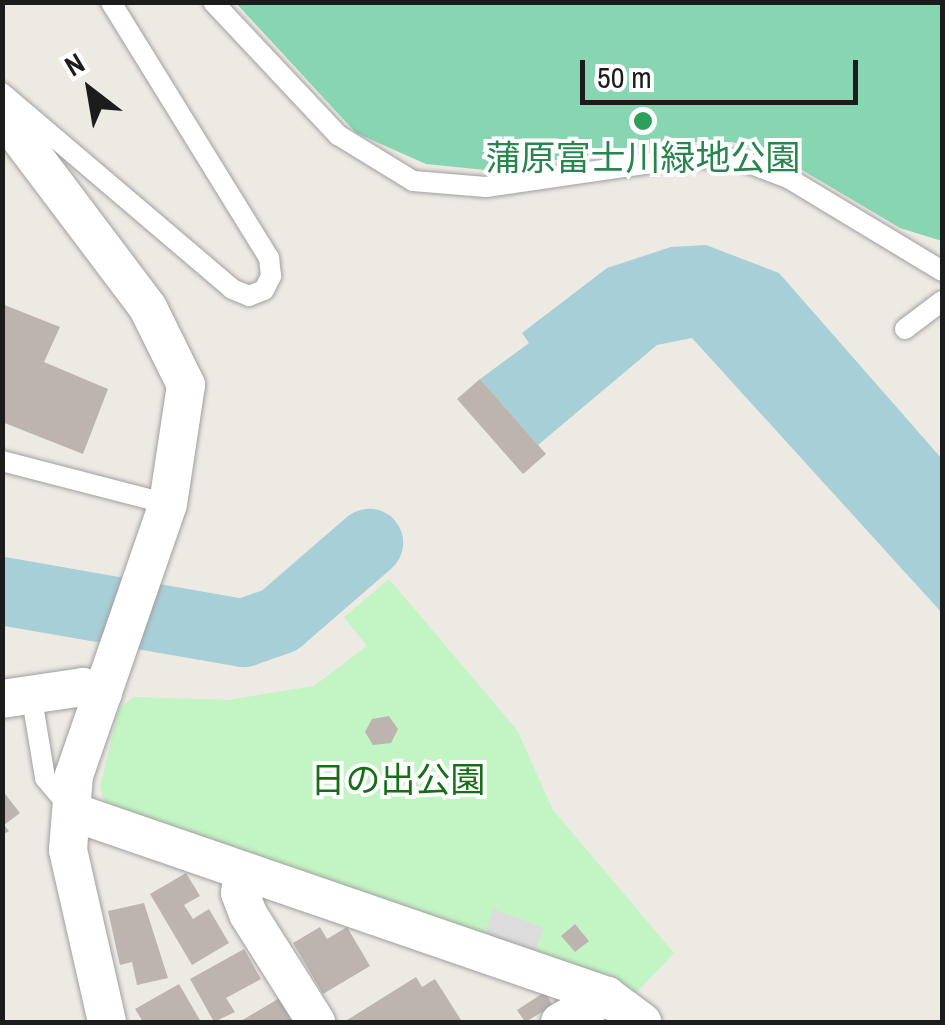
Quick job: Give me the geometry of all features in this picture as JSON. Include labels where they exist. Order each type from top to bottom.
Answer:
[{"type":"street","points":[[2,114],[148,308],[180,364],[183,418],[168,504],[74,775],[68,850],[106,1022]]},
{"type":"street","points":[[17,696],[106,683]]},
{"type":"street","points":[[73,812],[606,996],[642,1022]]},
{"type":"street","points":[[243,872],[240,894],[248,914],[316,1022]]},
{"type":"street","points":[[560,1022],[606,996]]},
{"type":"lane","points":[[2,93],[232,289],[250,296],[264,290],[272,276],[269,258],[111,2]]},
{"type":"lane","points":[[214,2],[338,135],[413,181],[486,187],[684,158],[738,160],[788,178],[942,271]]},
{"type":"lane","points":[[905,330],[942,301]]},
{"type":"lane","points":[[2,460],[168,504]]},
{"type":"lane","points":[[17,696],[45,778],[73,812]]},
{"type":"green space","name":"蒲原富士川緑地公園","points":[[236,3],[942,3],[942,241],[900,228],[775,154],[732,142],[686,142],[485,170],[426,164],[356,133]]},
{"type":"green space","name":"日の出公園","points":[[389,579],[517,730],[553,810],[674,953],[636,993],[111,810],[104,800],[100,787],[119,708],[134,697],[228,700],[314,686],[367,646],[344,617]]},
{"type":"shaded area","points":[[493,909],[544,928],[533,956],[483,939]]},
{"type":"water","points":[[706,245],[779,273],[942,459],[942,613],[692,338],[657,345],[538,445],[480,379],[529,343],[522,333],[607,268],[671,247]]},
{"type":"building","points":[[2,304],[60,327],[44,362],[108,389],[83,454],[2,422]]},
{"type":"building","points":[[480,379],[546,454],[523,474],[457,399]]},
{"type":"building","points":[[389,716],[398,729],[391,743],[373,745],[365,732],[372,719]]},
{"type":"building","points":[[2,790],[20,813],[4,825],[9,831],[2,835]]},
{"type":"building","points":[[186,873],[200,896],[184,905],[193,919],[209,909],[229,943],[192,965],[150,894]]},
{"type":"building","points":[[144,903],[168,978],[137,985],[132,962],[120,965],[108,911]]},
{"type":"building","points":[[575,924],[589,941],[575,952],[561,936]]},
{"type":"building","points":[[320,927],[327,939],[347,927],[370,966],[323,994],[293,943]]},
{"type":"building","points":[[244,949],[261,979],[226,998],[235,1012],[214,1022],[190,979]]},
{"type":"building","points":[[416,977],[422,987],[435,979],[461,1020],[344,1022]]},
{"type":"building","points":[[179,984],[201,1022],[143,1022],[135,1009]]},
{"type":"building","points":[[545,992],[553,1006],[525,1022],[517,1010]]},
{"type":"building","points":[[283,996],[299,1022],[239,1022]]},
{"type":"waterway","points":[[2,591],[243,633],[280,620],[369,543]]},
{"type":"place","name":"蒲原富士川緑地公園","points":[[643,121]]}]
